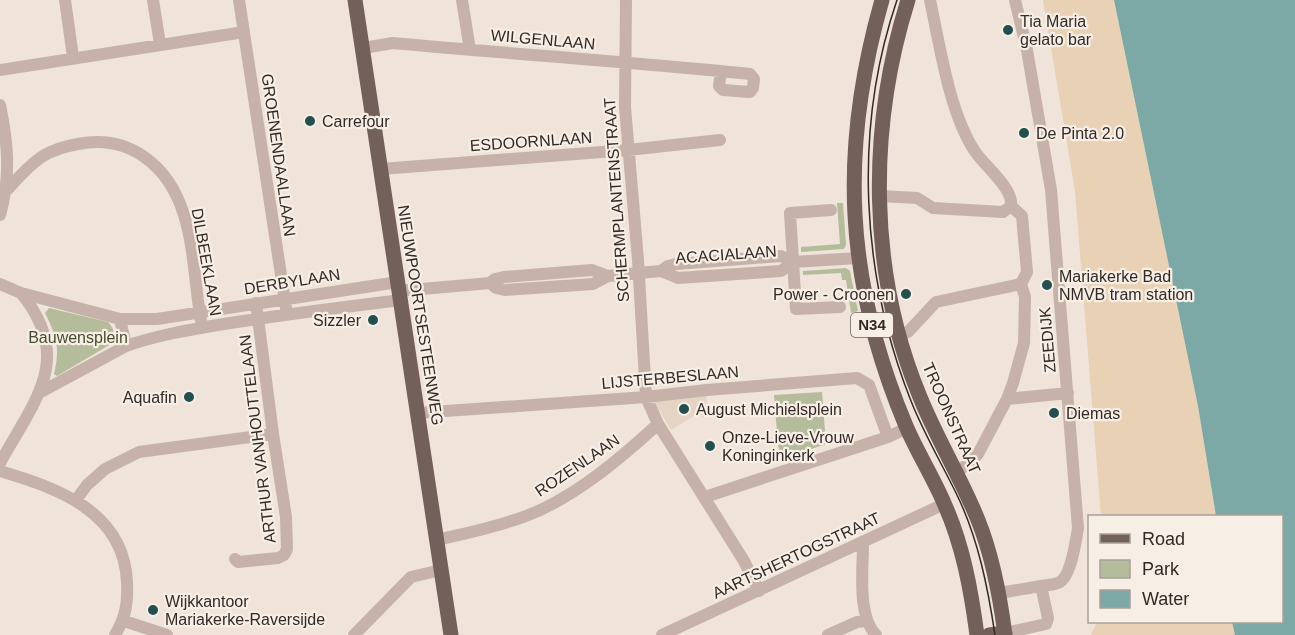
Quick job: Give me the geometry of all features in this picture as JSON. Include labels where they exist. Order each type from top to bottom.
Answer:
[{"type":"main road","name":"NIEUWPOORTSESTEENWEG","points":[[356,0],[451,635]]},
{"type":"main road","name":"N34","points":[[882,0],[869,49],[857,116],[853,171],[858,258],[879,355],[907,428],[944,504],[962,553],[977,635]]},
{"type":"main road","name":"TROONSTRAAT","points":[[908,0],[895,39],[882,117],[879,196],[884,254],[899,335],[919,394],[979,522],[1000,593],[1005,634]]},
{"type":"main road","name":"ACACIALAAN","points":[[858,258],[884,254]]},
{"type":"main road","points":[[989,635],[1005,634]]},
{"type":"street","points":[[65,0],[73,57]]},
{"type":"street","points":[[153,0],[159,44]]},
{"type":"street","name":"GROENENDAALLAAN","points":[[239,0],[286,314]]},
{"type":"street","points":[[462,0],[470,50]]},
{"type":"street","name":"SCHERMPLANTENSTRAAT","points":[[626,0],[624,62],[628,150],[645,397]]},
{"type":"street","points":[[879,196],[917,198],[933,208],[954,210],[1003,212],[1011,206],[1012,200],[1008,191],[976,154],[960,125],[930,0]]},
{"type":"street","name":"ZEEDIJK","points":[[1000,593],[1061,582],[1067,573],[1078,528],[1051,190],[1027,50],[1015,0]]},
{"type":"street","points":[[0,70],[244,32]]},
{"type":"street","name":"WILGENLAAN","points":[[363,48],[393,43],[721,71]]},
{"type":"street","points":[[0,105],[6,139],[7,190],[0,215]]},
{"type":"street","name":"ESDOORNLAAN","points":[[381,170],[628,150],[720,140]]},
{"type":"street","name":"DILBEEKLAAN","points":[[7,190],[44,155],[87,142],[105,142],[128,148],[148,159],[165,176],[174,190],[184,216],[202,327]]},
{"type":"street","points":[[955,471],[968,465],[978,454],[1007,399],[1022,357],[1025,297],[1021,284],[1027,272],[1026,249],[1022,216],[1011,206]]},
{"type":"street","points":[[831,210],[790,213],[795,309],[840,307]]},
{"type":"street","name":"ACACIALAAN","points":[[399,291],[490,283],[504,277],[592,270],[608,276],[661,272],[678,278],[781,271],[793,262],[858,258]]},
{"type":"street","points":[[0,284],[21,293],[120,318],[126,346],[39,393]]},
{"type":"street","points":[[899,335],[908,332],[936,302],[1021,284]]},
{"type":"street","name":"DERBYLAAN","points":[[120,318],[157,319],[284,299],[399,291]]},
{"type":"street","name":"DERBYLAAN","points":[[126,346],[157,335],[286,314],[399,291]]},
{"type":"street","points":[[0,463],[39,393],[48,364],[48,345],[44,330],[21,293]]},
{"type":"street","name":"ARTHUR VANHOUTTELAAN","points":[[235,559],[238,562],[278,558],[284,555],[287,549],[286,517],[256,303]]},
{"type":"street","name":"LIJSTERBESLAAN","points":[[417,413],[645,397],[857,378],[869,385],[888,437]]},
{"type":"street","points":[[1007,399],[1068,393]]},
{"type":"street","points":[[645,397],[658,424],[744,561],[759,591]]},
{"type":"street","name":"ROZENLAAN","points":[[436,540],[496,526],[528,515],[600,473],[631,450],[658,424]]},
{"type":"street","points":[[705,499],[711,495],[888,437],[907,428]]},
{"type":"street","points":[[76,500],[87,485],[105,469],[139,452],[273,434]]},
{"type":"street","points":[[0,471],[39,482],[76,500],[110,531],[124,556],[128,600],[124,621],[115,635]]},
{"type":"street","name":"AARTSHERTOGSTRAAT","points":[[662,635],[944,504]]},
{"type":"street","points":[[863,543],[866,621],[876,635]]},
{"type":"street","points":[[354,635],[411,577],[441,570]]},
{"type":"street","points":[[1005,634],[1046,624],[1048,618],[1041,586]]},
{"type":"street","points":[[124,621],[167,635]]},
{"type":"street","points":[[828,635],[857,622],[866,621]]},
{"type":"green space","points":[[837,203],[843,203],[846,245],[844,249],[801,252],[801,247],[840,244]]},
{"type":"green space","points":[[846,268],[850,271],[858,311],[851,313],[846,280],[842,280],[841,273],[803,275],[803,271]]},
{"type":"green space","name":"Bauwensplein","points":[[49,308],[108,322],[114,333],[111,344],[57,376],[54,374],[57,357],[56,343],[45,313]]},
{"type":"green space","points":[[822,392],[826,444],[782,459],[778,445],[774,395]]},
{"type":"sand","points":[[1043,0],[1114,0],[1198,406],[1216,515],[1101,515],[1075,191]]},
{"type":"sand","points":[[1097,623],[1232,623],[1235,635],[1091,635]]},
{"type":"shaded area","name":"August Michielsplein","points":[[706,392],[707,407],[712,413],[703,418],[700,412],[671,430],[654,401]]},
{"type":"water","points":[[1114,0],[1295,0],[1295,635],[1235,635],[1232,623],[1283,623],[1283,515],[1216,515],[1198,406]]},
{"type":"tram line","points":[[897,0],[883,49],[874,99],[869,150],[869,202],[873,253],[894,353],[916,413],[971,528],[985,581],[995,635]]},
{"type":"place","name":"Tia Maria gelato bar","points":[[1008,30]]},
{"type":"place","name":"Carrefour","points":[[310,121]]},
{"type":"place","name":"De Pinta 2.0","points":[[1024,133]]},
{"type":"place","name":"Mariakerke Bad NMVB tram station","points":[[1047,285]]},
{"type":"place","name":"Power - Croonen","points":[[906,294]]},
{"type":"place","name":"Sizzler","points":[[373,320]]},
{"type":"place","name":"Aquafin","points":[[189,397]]},
{"type":"place","name":"August Michielsplein","points":[[684,409]]},
{"type":"place","name":"Diemas","points":[[1054,413]]},
{"type":"place","name":"Onze-Lieve-Vrouw Koninginkerk","points":[[710,446]]},
{"type":"place","name":"Wijkkantoor Mariakerke-Raversijde","points":[[153,610]]}]
